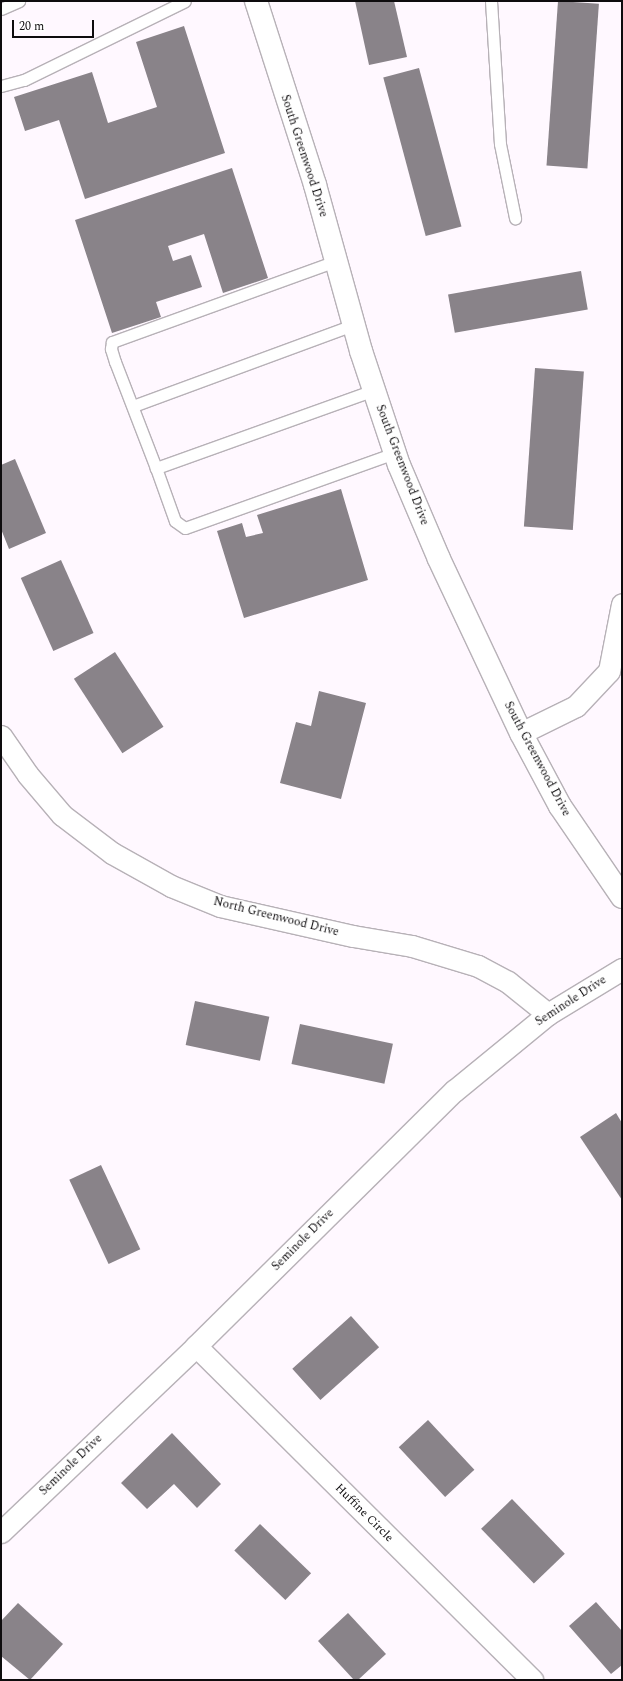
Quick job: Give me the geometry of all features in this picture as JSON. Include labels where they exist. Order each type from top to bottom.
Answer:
[{"type":"street","name":"South Greenwood Drive","points":[[256,1],[315,185],[353,324],[374,390],[396,453],[439,559],[521,733],[560,806],[622,897]]},
{"type":"street","points":[[521,733],[576,706],[609,671],[622,604]]},
{"type":"street","name":"North Greenwood Drive","points":[[1,736],[28,775],[62,815],[112,853],[171,886],[220,906],[353,936],[412,946],[478,966],[508,982],[548,1014]]},
{"type":"street","name":"Seminole Drive","points":[[1,1532],[196,1346],[454,1091],[548,1014],[622,969]]},
{"type":"street","name":"Huffine Circle","points":[[196,1346],[532,1680]]},
{"type":"lane","points":[[1,9],[19,1]]},
{"type":"lane","points":[[1,86],[24,80],[185,1]]},
{"type":"lane","points":[[490,1],[500,144],[515,218]]},
{"type":"lane","points":[[336,261],[112,342],[110,349],[133,406],[175,521],[185,528],[396,453]]},
{"type":"lane","points":[[133,406],[353,324]]},
{"type":"lane","points":[[156,468],[374,390]]},
{"type":"building","points":[[355,1],[394,1],[407,57],[369,65]]},
{"type":"building","points":[[558,1],[599,4],[587,168],[546,166]]},
{"type":"building","points":[[184,26],[225,153],[85,199],[59,120],[25,131],[14,97],[92,72],[108,123],[157,107],[136,42]]},
{"type":"building","points":[[419,68],[461,226],[426,236],[383,78]]},
{"type":"building","points":[[232,168],[268,278],[223,293],[204,234],[168,246],[173,261],[191,255],[202,287],[156,302],[161,317],[112,333],[75,220]]},
{"type":"building","points":[[581,271],[588,309],[455,333],[448,294]]},
{"type":"building","points":[[535,368],[584,371],[573,530],[524,527]]},
{"type":"building","points":[[15,459],[46,533],[9,549],[1,529],[1,465]]},
{"type":"building","points":[[341,489],[368,580],[244,618],[217,531],[242,523],[246,537],[263,533],[257,515]]},
{"type":"building","points":[[61,560],[94,633],[53,651],[21,578]]},
{"type":"building","points":[[115,652],[163,727],[122,753],[74,679]]},
{"type":"building","points":[[319,691],[366,703],[341,799],[280,783],[296,722],[311,726]]},
{"type":"building","points":[[195,1001],[269,1017],[260,1061],[186,1045]]},
{"type":"building","points":[[300,1024],[393,1044],[384,1084],[291,1064]]},
{"type":"building","points":[[616,1113],[622,1123],[622,1200],[580,1137]]},
{"type":"building","points":[[101,1165],[140,1249],[109,1264],[69,1180]]},
{"type":"building","points":[[351,1316],[379,1347],[320,1400],[292,1369]]},
{"type":"building","points":[[428,1420],[474,1470],[445,1497],[399,1447]]},
{"type":"building","points":[[172,1433],[221,1484],[197,1508],[174,1484],[147,1509],[121,1483]]},
{"type":"building","points":[[512,1499],[565,1554],[534,1584],[481,1529]]},
{"type":"building","points":[[260,1524],[311,1573],[285,1600],[234,1551]]},
{"type":"building","points":[[596,1602],[622,1631],[622,1665],[611,1674],[569,1626]]},
{"type":"building","points":[[18,1603],[63,1644],[30,1680],[1,1656],[1,1621]]},
{"type":"building","points":[[348,1613],[386,1654],[358,1680],[354,1680],[318,1641]]}]
